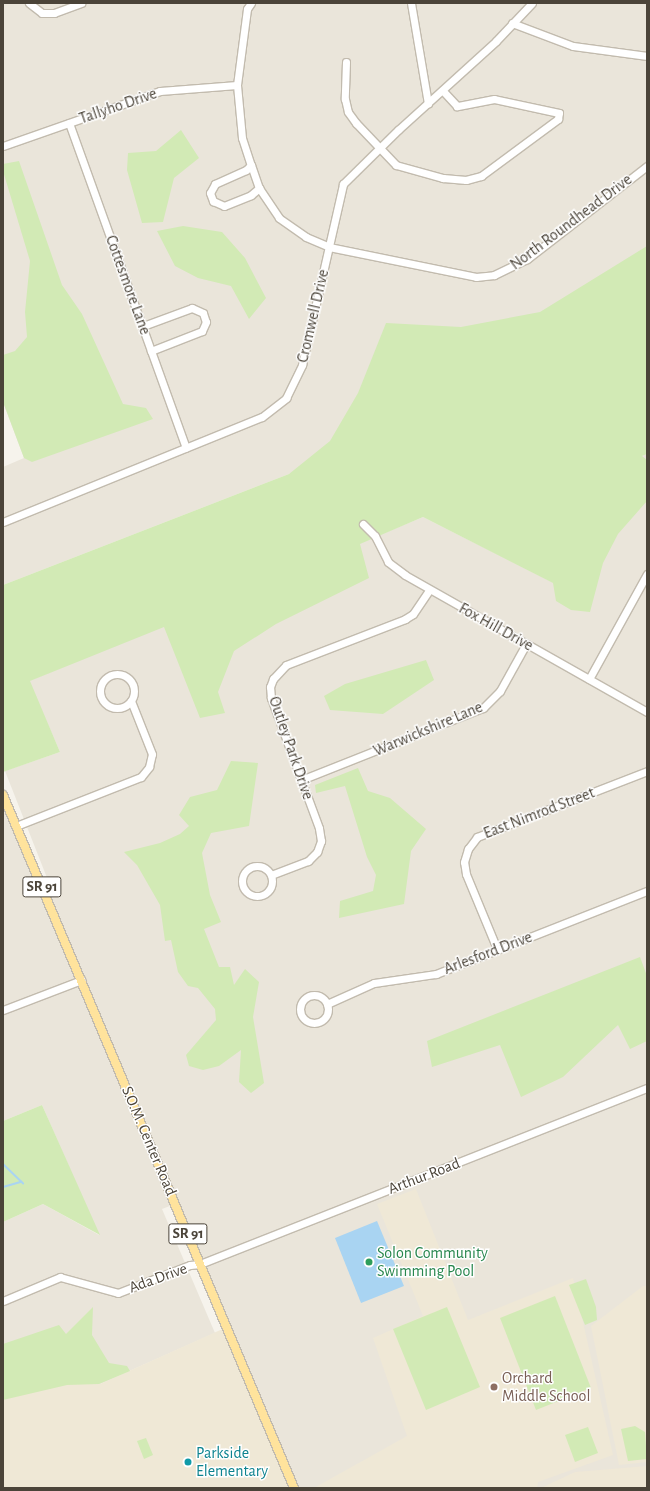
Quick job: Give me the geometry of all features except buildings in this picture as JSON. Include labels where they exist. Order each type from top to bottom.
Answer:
[{"type":"main road","name":"S.O.M. Center Road","points":[[3,795],[294,1488]]},
{"type":"street","points":[[29,3],[42,13],[54,12],[81,3]]},
{"type":"street","name":"North Roundhead Drive","points":[[251,3],[247,9],[237,85],[242,138],[259,188],[279,218],[306,237],[329,247],[476,277],[494,275],[527,259],[647,166]]},
{"type":"street","points":[[411,3],[428,104]]},
{"type":"street","name":"Cromwell Drive","points":[[3,522],[262,417],[286,398],[302,365],[344,184],[379,148],[443,91],[532,3]]},
{"type":"street","points":[[512,23],[574,46],[613,54],[647,56]]},
{"type":"street","points":[[346,62],[345,99],[348,112],[396,165],[443,178],[466,180],[487,172],[558,119],[559,113],[494,99],[457,106],[443,91]]},
{"type":"street","name":"Tallyho Drive","points":[[3,146],[160,91],[237,85]]},
{"type":"street","name":"Cottesmore Lane","points":[[69,123],[186,448]]},
{"type":"street","points":[[251,164],[246,170],[215,184],[210,193],[213,201],[224,206],[251,195],[259,188]]},
{"type":"street","points":[[143,326],[192,308],[203,313],[206,322],[202,331],[151,351]]},
{"type":"street","name":"Fox Hill Drive","points":[[363,524],[375,536],[388,562],[429,590],[647,712]]},
{"type":"street","points":[[589,679],[645,584],[647,574]]},
{"type":"street","name":"Outley Park Drive","points":[[271,875],[308,861],[317,852],[321,842],[319,828],[271,698],[270,687],[278,670],[286,664],[405,619],[413,614],[429,590]]},
{"type":"street","name":"Warwickshire Lane","points":[[301,780],[483,708],[500,691],[526,644]]},
{"type":"street","points":[[16,826],[141,777],[149,766],[152,754],[131,701],[134,690],[130,679],[120,673],[104,679],[100,695],[106,704],[122,708],[131,701]]},
{"type":"street","name":"East Nimrod Street","points":[[497,949],[466,874],[464,862],[468,849],[477,837],[647,771]]},
{"type":"street","points":[[260,866],[271,875],[272,884],[262,894],[248,892],[243,885],[244,875],[250,868],[260,866]]},
{"type":"street","name":"Arlesford Drive","points":[[327,1004],[366,986],[427,976],[647,891]]},
{"type":"street","points":[[3,1010],[81,980]]},
{"type":"street","points":[[317,995],[327,1004],[328,1012],[321,1022],[313,1024],[302,1017],[301,1003],[308,997],[317,995]]},
{"type":"street","name":"Arthur Road","points":[[200,1264],[647,1088]]},
{"type":"street","name":"Ada Drive","points":[[3,1301],[60,1277],[118,1293],[189,1265],[200,1264]]},
{"type":"shaded area","points":[[3,3],[647,3],[647,327],[289,474],[3,585],[3,467],[24,458],[3,402]]},
{"type":"shaded area","points":[[647,454],[647,1488],[294,1488],[175,1204],[162,1209],[215,1333],[100,1384],[42,1374],[3,1390],[3,1222],[43,1204],[99,1235],[42,1105],[3,1121],[3,795],[44,892],[51,888],[5,771],[60,752],[29,681],[423,517],[554,583],[642,456]]},
{"type":"shaded area","name":"Orchard Middle School","points":[[416,1189],[468,1320],[573,1278],[613,1455],[538,1482],[537,1488],[314,1488],[407,1436],[373,1338],[423,1316],[377,1204]]},
{"type":"shaded area","points":[[643,1286],[647,1286],[647,1462],[619,1465],[591,1326]]},
{"type":"shaded area","points":[[227,1327],[294,1488],[3,1488],[3,1390],[42,1374],[100,1384]]},
{"type":"shaded area","points":[[647,1466],[647,1488],[541,1488],[575,1472]]},
{"type":"green space","points":[[181,130],[199,158],[174,178],[163,222],[142,223],[127,170],[128,153],[156,151]]},
{"type":"green space","points":[[19,161],[62,285],[82,314],[123,404],[146,408],[153,419],[32,462],[24,458],[3,402],[3,355],[15,351],[27,337],[25,312],[30,261],[3,171],[3,164]]},
{"type":"green space","points":[[183,226],[222,232],[245,258],[266,298],[249,319],[231,286],[198,278],[175,266],[157,231]]},
{"type":"green space","points":[[647,246],[647,454],[642,456],[647,460],[647,501],[618,534],[603,563],[590,612],[571,610],[556,601],[553,583],[423,517],[360,544],[369,578],[276,624],[234,651],[218,692],[225,713],[200,718],[164,627],[30,681],[60,752],[3,772],[3,585],[289,474],[330,441],[358,393],[386,323],[461,327],[540,312]]},
{"type":"green space","points":[[426,660],[434,680],[383,714],[330,710],[324,696],[345,684]]},
{"type":"green space","points":[[231,761],[258,763],[249,826],[211,833],[202,853],[210,895],[221,922],[204,929],[219,967],[230,967],[234,985],[245,969],[259,982],[253,1017],[264,1083],[251,1093],[239,1082],[241,1050],[219,1066],[203,1070],[189,1066],[186,1055],[216,1020],[215,1009],[198,988],[188,986],[178,972],[171,940],[165,941],[160,905],[137,865],[124,852],[160,843],[180,834],[189,826],[179,815],[190,797],[217,790]]},
{"type":"green space","points":[[358,768],[368,791],[390,798],[426,829],[411,851],[404,904],[339,918],[340,901],[373,891],[376,875],[367,857],[345,786],[316,793],[315,785]]},
{"type":"green space","points":[[640,957],[647,976],[647,1041],[630,1049],[618,1025],[563,1077],[521,1097],[500,1045],[432,1067],[427,1041]]},
{"type":"green space","points":[[42,1105],[100,1235],[43,1204],[3,1222],[3,1121]]},
{"type":"green space","points":[[586,1279],[596,1307],[597,1320],[585,1325],[569,1285]]},
{"type":"green space","points":[[555,1296],[591,1388],[536,1410],[500,1318]]},
{"type":"green space","points":[[93,1307],[92,1335],[109,1363],[127,1366],[130,1371],[99,1384],[67,1385],[3,1400],[3,1344],[59,1325],[66,1334]]},
{"type":"green space","points":[[447,1307],[480,1387],[426,1410],[393,1329]]},
{"type":"green space","points":[[635,1426],[645,1432],[647,1459],[628,1461],[621,1429]]},
{"type":"green space","points":[[588,1427],[598,1453],[575,1462],[565,1435]]},
{"type":"green space","points":[[146,1438],[153,1455],[144,1459],[137,1441]]},
{"type":"water","name":"Solon Community Swimming Pool","points":[[377,1221],[404,1286],[361,1303],[335,1238]]},
{"type":"waterway","points":[[3,1164],[23,1183]]},
{"type":"waterway","points":[[3,1187],[21,1182]]},
{"type":"place","name":"Solon Community Swimming Pool","points":[[369,1262]]},
{"type":"place","name":"Orchard Middle School","points":[[494,1387]]},
{"type":"place","name":"Parkside Elementary","points":[[188,1462]]}]
